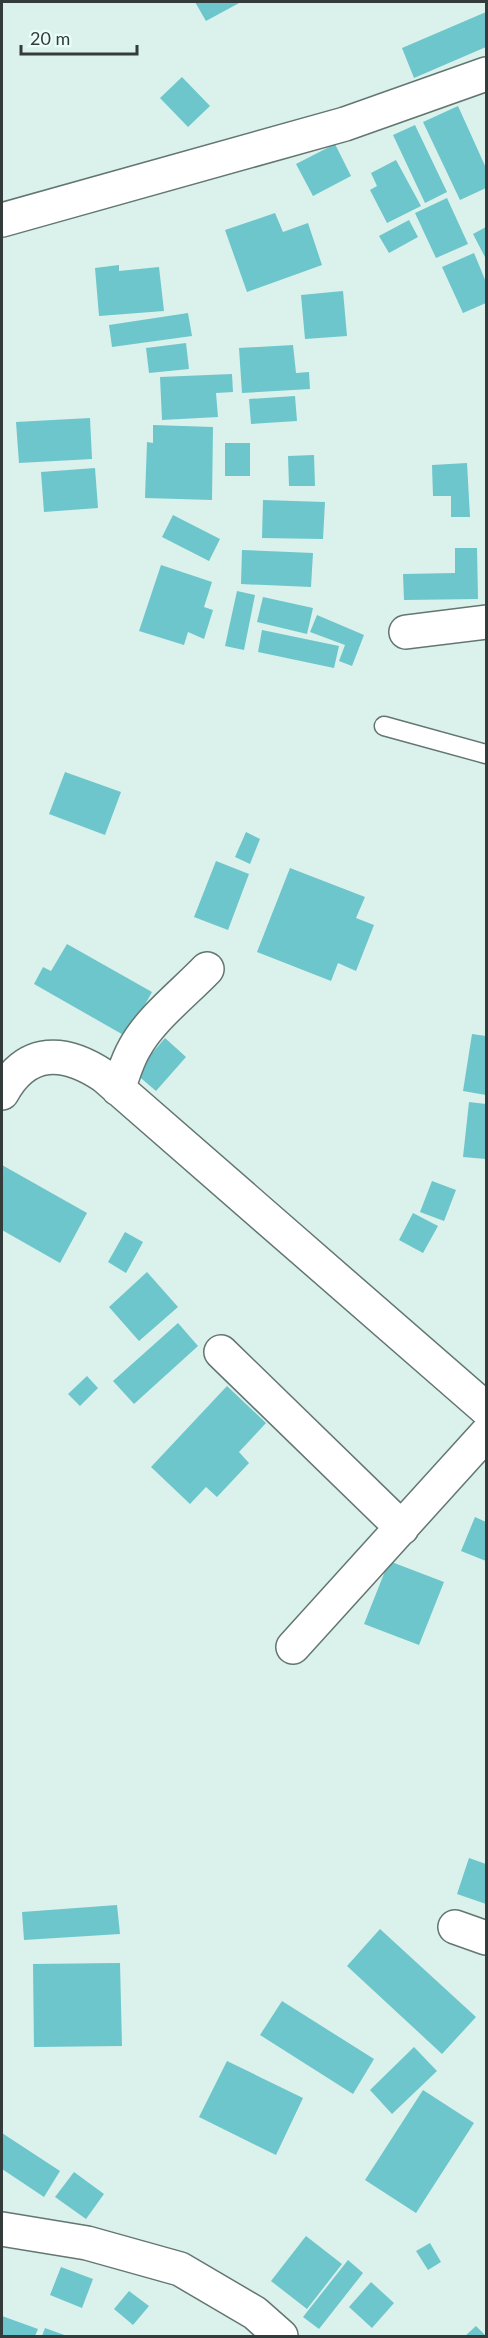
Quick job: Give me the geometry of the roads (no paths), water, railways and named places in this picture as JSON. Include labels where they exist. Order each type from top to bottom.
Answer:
[{"type":"street","points":[[2,220],[345,124],[486,74]]},
{"type":"street","points":[[406,632],[486,622]]},
{"type":"street","points":[[118,1089],[134,1049],[154,1020],[207,969]]},
{"type":"street","points":[[2,1093],[10,1078],[26,1064],[45,1056],[66,1057],[87,1064],[486,1409]]},
{"type":"street","points":[[221,1352],[402,1528]]},
{"type":"street","points":[[293,1647],[486,1434]]},
{"type":"street","points":[[455,1927],[486,1938]]},
{"type":"street","points":[[2,2229],[87,2243],[180,2269],[255,2313],[281,2337]]},
{"type":"lane","points":[[384,726],[486,754]]}]
